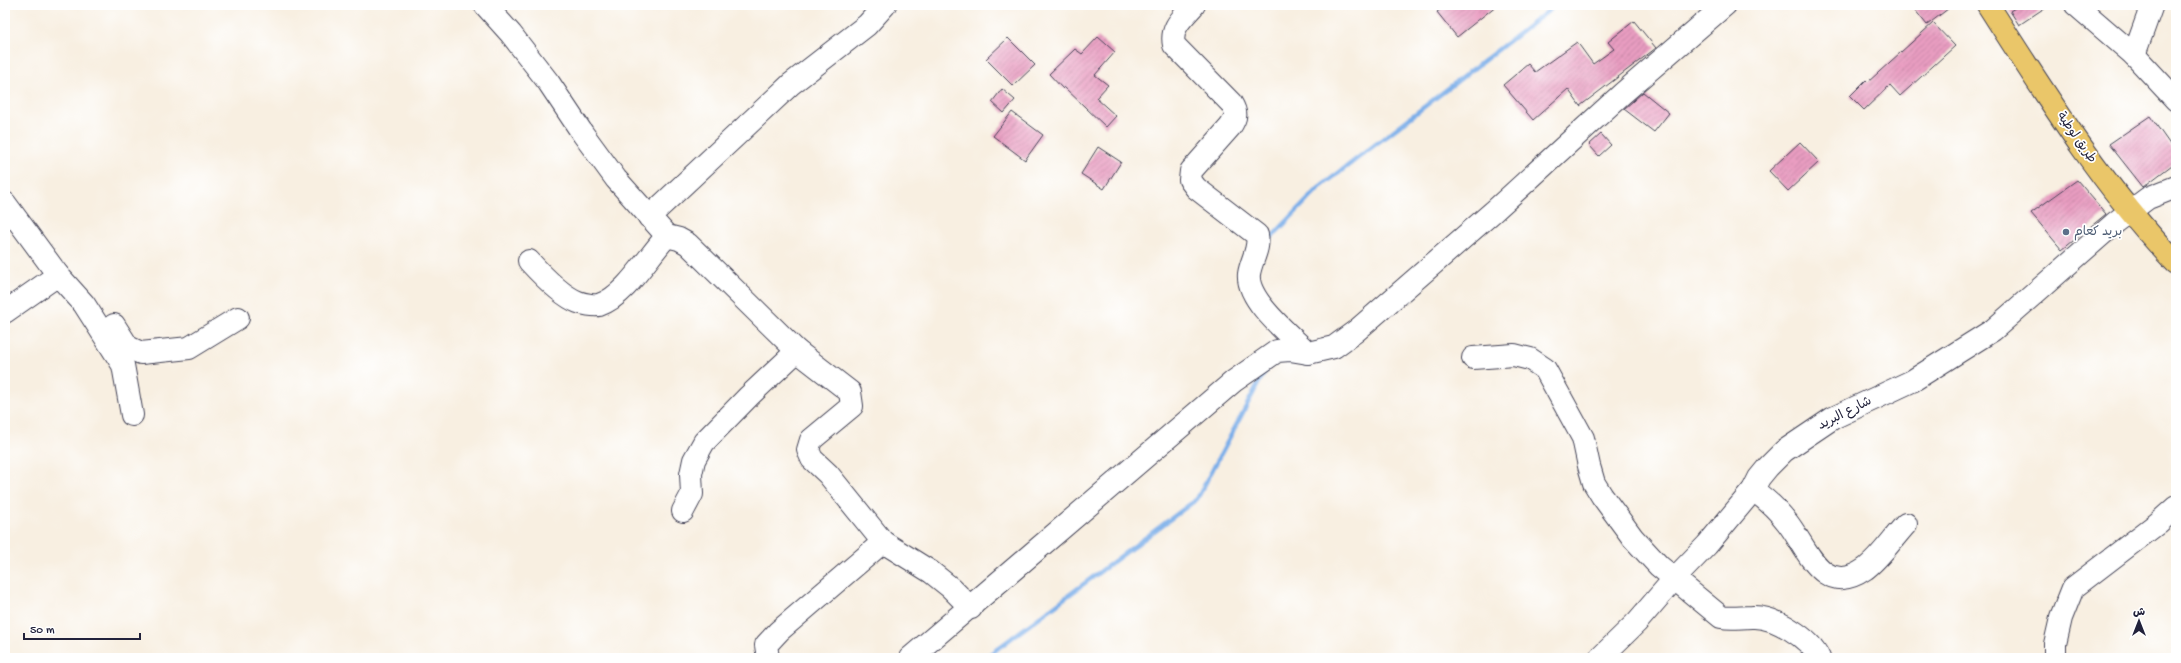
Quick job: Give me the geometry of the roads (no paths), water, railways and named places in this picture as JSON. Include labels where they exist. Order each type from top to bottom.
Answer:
[{"type":"main road","name":"طريق لوطية","points":[[1988,5],[2048,97],[2129,212],[2176,263]]},
{"type":"street","points":[[485,5],[516,40],[549,83],[583,134],[616,179],[649,217],[667,236],[679,239],[688,244],[797,351],[850,392],[852,406],[811,440],[808,450],[812,459],[828,474],[883,542],[931,572],[951,588],[971,608]]},
{"type":"street","points":[[649,217],[790,84],[867,25],[885,5]]},
{"type":"street","points":[[1194,5],[1174,28],[1172,37],[1174,45],[1231,103],[1236,112],[1236,119],[1191,171],[1190,180],[1196,188],[1257,235],[1259,243],[1249,274],[1252,291],[1259,302],[1308,354]]},
{"type":"street","points":[[910,658],[971,608],[1234,381],[1277,351],[1290,350],[1308,354],[1334,347],[1356,331],[1494,211],[1623,94],[1725,5]]},
{"type":"street","points":[[2076,5],[2134,55],[2176,100]]},
{"type":"street","points":[[2134,55],[2152,5]]},
{"type":"street","name":"شارع البريد","points":[[1600,658],[1637,622],[1675,578],[1707,545],[1753,490],[1759,478],[1768,467],[1799,440],[1833,418],[1912,381],[1993,330],[2129,212],[2148,198],[2176,187]]},
{"type":"street","points":[[5,203],[58,275],[84,304],[123,365],[132,415]]},
{"type":"street","points":[[528,261],[550,282],[577,302],[597,305],[611,299],[637,274],[667,236]]},
{"type":"street","points":[[5,312],[58,275]]},
{"type":"street","points":[[84,304],[105,314],[128,347],[141,353],[189,348],[238,318]]},
{"type":"street","points":[[683,511],[692,494],[691,474],[694,460],[704,442],[749,396],[797,351]]},
{"type":"street","points":[[1473,358],[1514,354],[1530,359],[1545,370],[1583,438],[1594,483],[1633,538],[1659,566],[1721,617],[1732,619],[1752,617],[1772,620],[1801,638],[1817,653],[1819,658]]},
{"type":"street","points":[[1753,490],[1765,498],[1786,521],[1810,559],[1820,570],[1828,575],[1849,576],[1864,569],[1906,524]]},
{"type":"street","points":[[2055,658],[2055,644],[2061,618],[2073,588],[2158,523],[2176,507]]},
{"type":"street","points":[[768,658],[766,645],[779,631],[883,542]]},
{"type":"waterway","points":[[1265,244],[1319,188],[1556,5]]},
{"type":"waterway","points":[[985,658],[1197,499],[1266,369]]},
{"type":"place","name":"بريد كعام","points":[[2066,232]]}]
